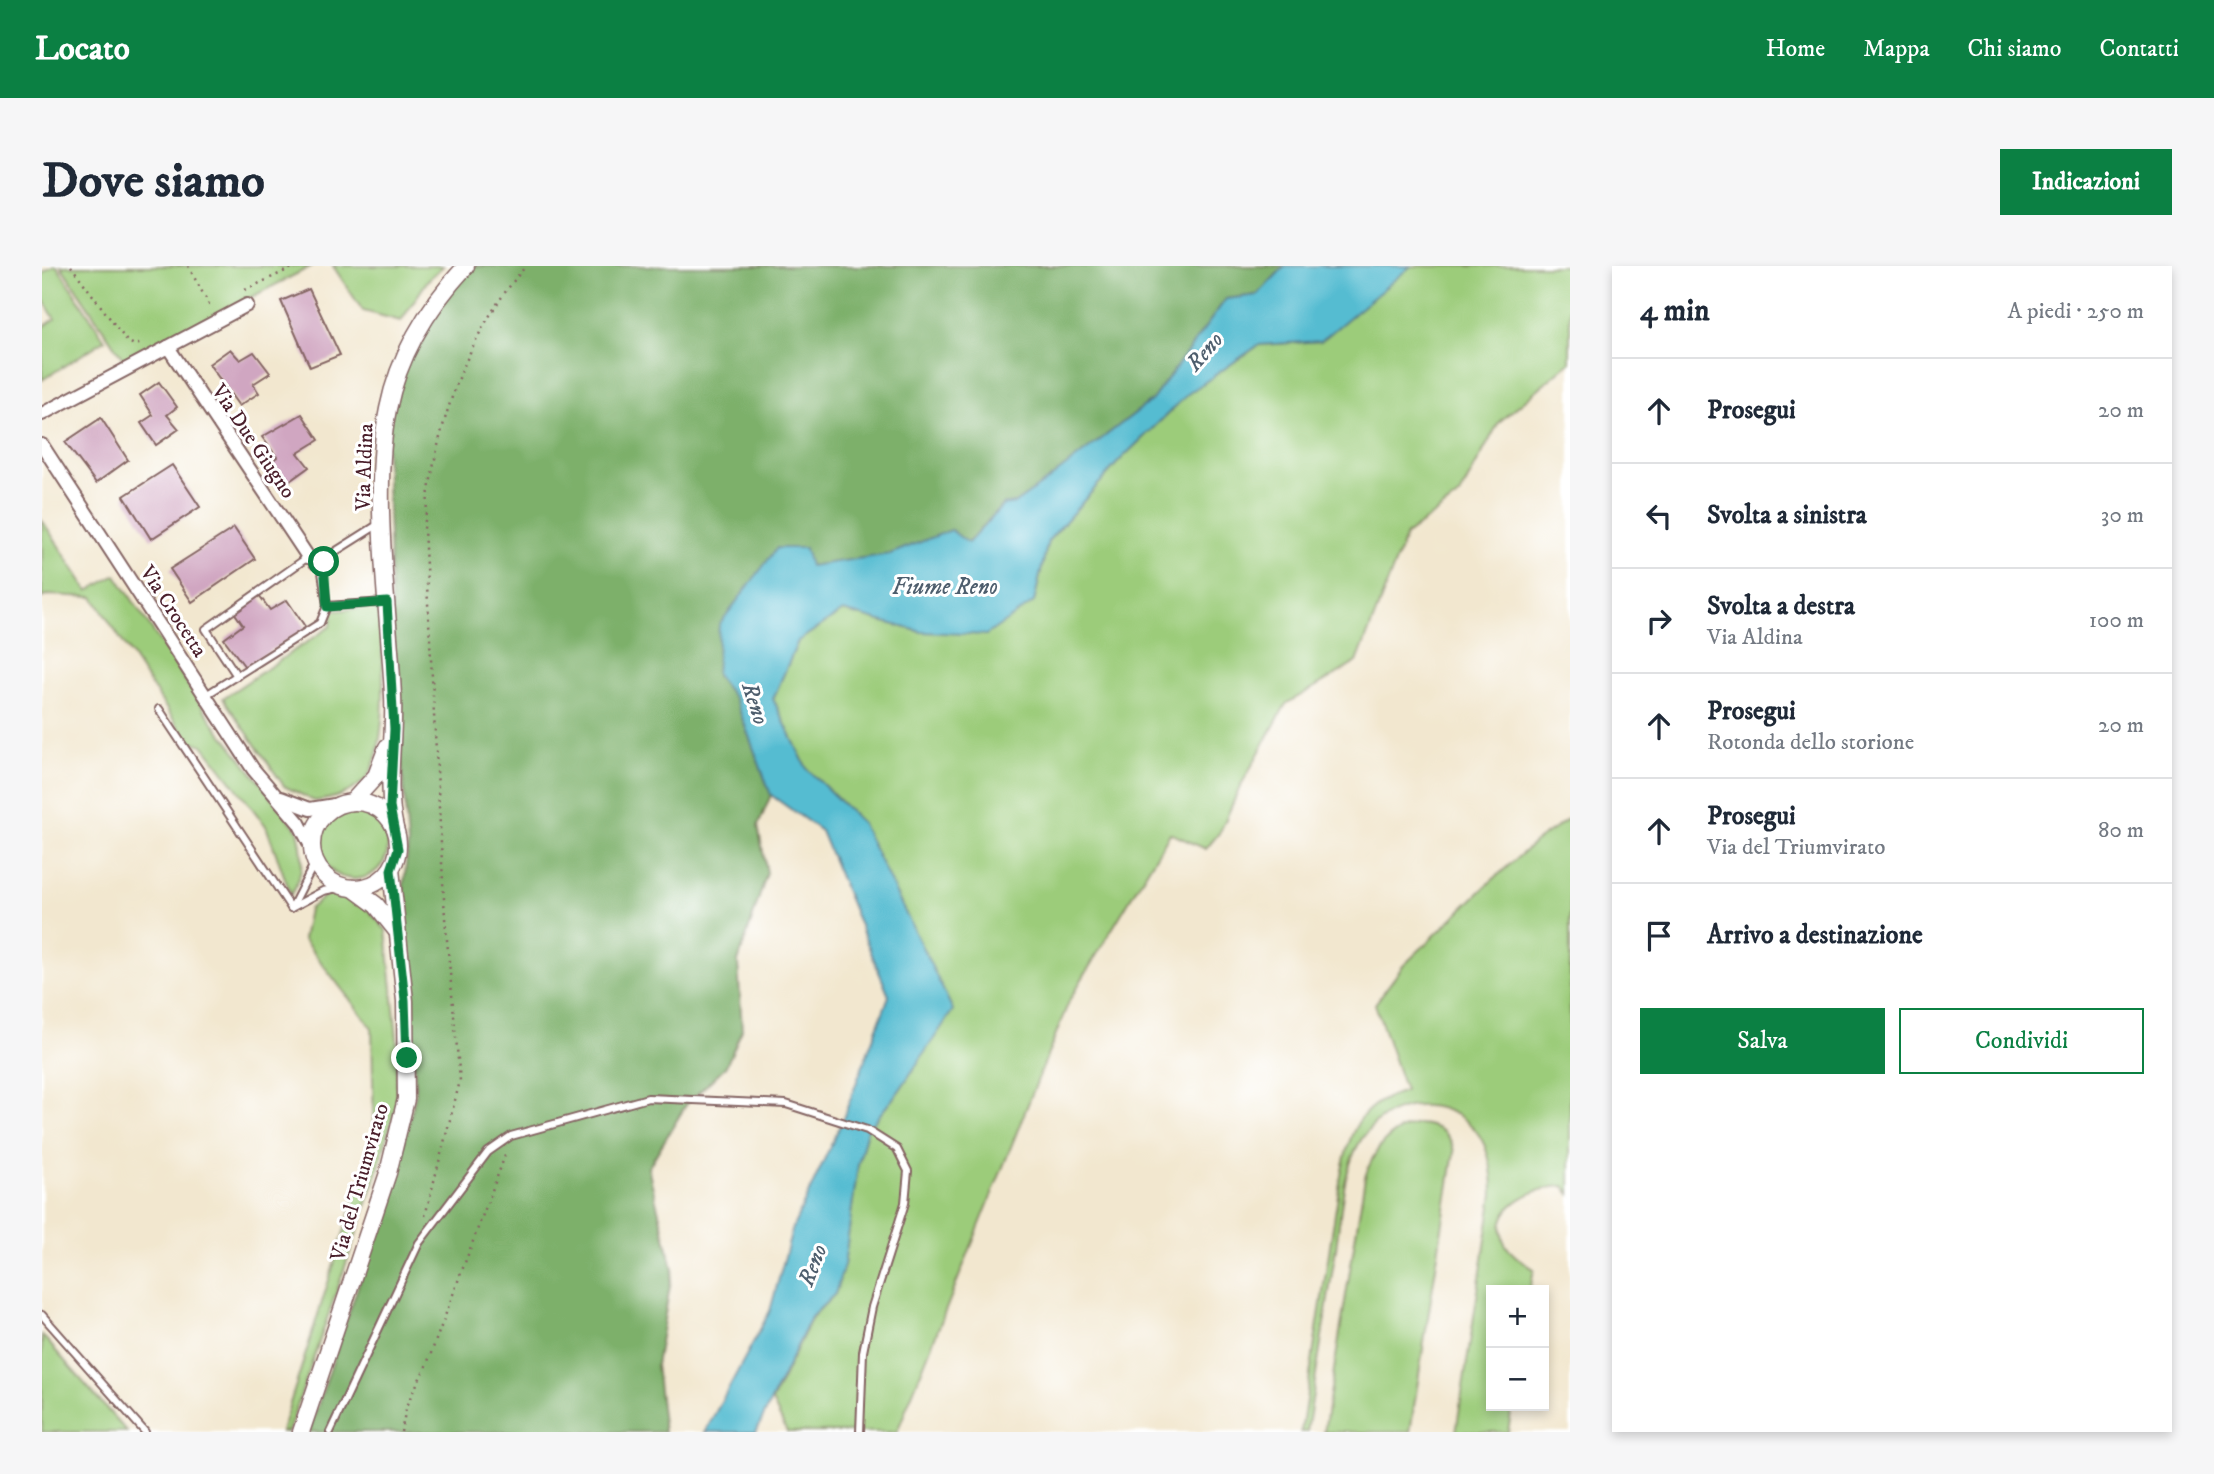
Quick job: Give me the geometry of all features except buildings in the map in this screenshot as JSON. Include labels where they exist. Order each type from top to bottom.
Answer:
[{"type":"street","name":"Via Aldina","points":[[395,828],[390,807],[394,729],[383,521],[383,455],[394,387],[418,329],[434,304],[466,266]]},
{"type":"street","points":[[42,414],[243,307]]},
{"type":"street","name":"Via Due Giugno","points":[[168,347],[308,557]]},
{"type":"street","name":"Via Crocetta","points":[[42,445],[253,769],[299,823],[313,855]]},
{"type":"street","name":"Via Aldina","points":[[346,803],[376,776],[383,762],[393,692]]},
{"type":"street","name":"Via Crocetta","points":[[277,796],[310,809],[346,803]]},
{"type":"street","points":[[348,887],[374,884],[391,870],[398,849],[395,828],[378,808],[346,803],[322,817],[312,837],[313,855],[322,873],[376,905],[398,935]]},
{"type":"street","name":"Via del Triumvirato","points":[[301,1432],[399,1134],[406,1099],[407,1058],[391,870]]},
{"type":"lane","points":[[237,676],[206,629],[308,557],[314,565],[383,521]]},
{"type":"lane","points":[[206,695],[320,623],[327,607],[322,572],[326,557]]},
{"type":"lane","points":[[327,607],[387,602]]},
{"type":"lane","points":[[159,709],[291,908]]},
{"type":"lane","points":[[291,908],[313,855]]},
{"type":"lane","points":[[291,908],[324,891],[348,887]]},
{"type":"lane","points":[[330,1432],[419,1243],[488,1152],[511,1136],[648,1098],[786,1104],[867,1130],[897,1149],[908,1171],[905,1203],[872,1307],[863,1352],[860,1432]]},
{"type":"lane","points":[[42,1315],[145,1432]]},
{"type":"path","points":[[71,266],[126,340],[134,345],[153,338]]},
{"type":"path","points":[[188,266],[211,308],[220,303]]},
{"type":"path","points":[[243,307],[236,303],[239,293],[296,266]]},
{"type":"path","points":[[426,1216],[460,1082],[445,918],[424,529],[429,476],[461,369],[498,298],[526,266]]},
{"type":"path","points":[[401,1432],[407,1404],[427,1364],[502,1170],[511,1136]]},
{"type":"green space","points":[[57,266],[105,340],[42,380],[42,328],[55,319],[42,298],[42,274]]},
{"type":"green space","points":[[61,266],[312,266],[125,362]]},
{"type":"green space","points":[[333,266],[443,266],[428,280],[401,321],[363,311]]},
{"type":"green space","points":[[466,266],[1285,266],[1257,295],[1226,299],[1152,400],[1048,480],[1015,503],[1003,505],[967,543],[951,531],[890,554],[810,566],[716,675],[735,699],[771,795],[758,826],[767,873],[738,962],[742,1030],[726,1066],[686,1105],[648,1168],[673,1269],[656,1365],[664,1432],[309,1432],[398,1167],[416,1093],[403,894],[408,844],[393,649],[384,396]]},
{"type":"green space","points":[[1408,266],[1570,266],[1570,362],[1499,422],[1460,495],[1406,535],[1357,662],[1286,704],[1240,787],[1220,832],[1206,849],[1170,833],[1070,999],[897,1432],[787,1432],[772,1401],[812,1317],[835,1294],[844,1265],[858,1165],[867,1130],[899,1091],[952,1010],[861,822],[807,769],[773,699],[798,641],[843,611],[922,632],[1034,602],[1048,541],[1119,461],[1189,393],[1259,345],[1321,341]]},
{"type":"green space","points":[[42,520],[88,591],[116,575],[212,721],[298,831],[302,864],[291,895],[266,826],[203,745],[187,740],[93,597],[48,595],[42,598]]},
{"type":"green space","points":[[372,607],[381,616],[383,676],[382,723],[374,763],[367,777],[350,791],[314,801],[284,786],[223,698],[331,626],[332,611]]},
{"type":"green space","points":[[354,811],[367,814],[378,821],[385,832],[388,845],[385,858],[378,869],[367,876],[354,879],[341,876],[330,869],[323,858],[320,845],[323,832],[330,821],[341,814]]},
{"type":"green space","points":[[1570,818],[1570,1194],[1564,1186],[1530,1194],[1511,1207],[1501,1226],[1508,1248],[1534,1269],[1531,1285],[1486,1285],[1486,1411],[1511,1411],[1508,1432],[1456,1432],[1493,1194],[1490,1160],[1476,1131],[1459,1116],[1446,1110],[1418,1106],[1392,1112],[1370,1128],[1361,1140],[1350,1165],[1343,1192],[1307,1432],[1301,1432],[1342,1169],[1350,1140],[1368,1110],[1390,1096],[1405,1091],[1375,1004],[1403,966],[1535,842]]},
{"type":"green space","points":[[329,892],[358,898],[386,930],[397,1038],[396,1105],[375,1180],[288,1432],[281,1432],[374,1137],[372,1028],[303,939],[309,909]]},
{"type":"green space","points":[[1418,1124],[1442,1131],[1450,1139],[1454,1152],[1410,1432],[1324,1432],[1365,1177],[1384,1142],[1399,1130]]},
{"type":"green space","points":[[42,1335],[127,1432],[42,1432]]},
{"type":"water","name":"Fiume Reno","points":[[1285,266],[1411,266],[1321,341],[1259,345],[1189,393],[1119,461],[1048,541],[1034,602],[986,635],[922,632],[843,611],[798,641],[773,699],[807,769],[861,822],[953,1010],[899,1091],[867,1130],[858,1165],[844,1265],[835,1294],[811,1317],[756,1432],[705,1432],[770,1311],[793,1227],[842,1121],[889,996],[821,831],[771,795],[735,699],[716,675],[719,625],[777,548],[805,548],[810,566],[890,554],[951,530],[968,543],[1003,505],[1015,503],[1048,480],[1152,400],[1226,299],[1257,295]]},
{"type":"route","points":[[324,562],[322,572],[327,607],[387,602],[394,729],[390,807],[398,839],[396,860],[391,870],[405,1000],[407,1058]]},
{"type":"water label","name":"Reno","points":[[1204,351]]},
{"type":"water label","name":"Reno","points":[[756,703]]},
{"type":"water label","name":"Reno","points":[[812,1265]]}]
